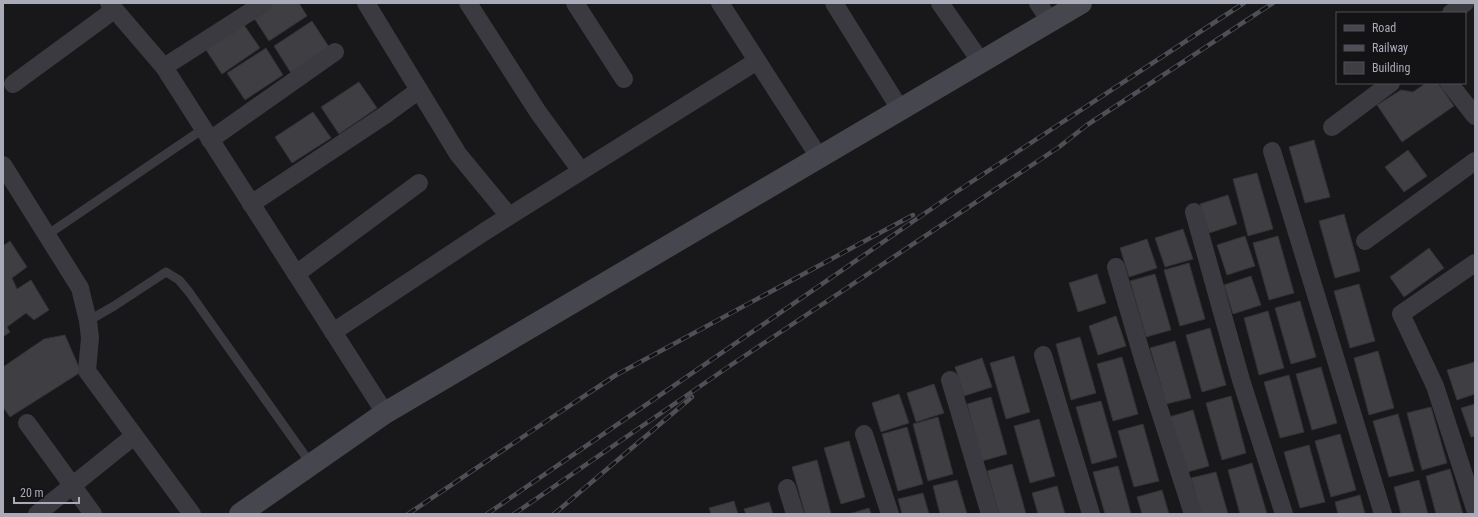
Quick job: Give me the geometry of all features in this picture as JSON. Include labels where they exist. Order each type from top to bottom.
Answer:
[{"type":"street","points":[[164,67],[264,3]]},
{"type":"street","points":[[366,3],[458,154],[508,216]]},
{"type":"street","points":[[468,3],[538,112],[581,171]]},
{"type":"street","points":[[575,3],[624,79]]},
{"type":"street","points":[[720,3],[819,157]]},
{"type":"street","points":[[834,3],[900,109]]},
{"type":"street","points":[[940,3],[981,62]]},
{"type":"street","points":[[1038,3],[1050,21]]},
{"type":"street","points":[[240,514],[385,413],[1081,3]]},
{"type":"street","points":[[1452,12],[1465,3]]},
{"type":"street","points":[[13,84],[112,7],[164,67],[385,413]]},
{"type":"street","points":[[206,134],[335,52]]},
{"type":"street","points":[[333,332],[508,216],[757,61]]},
{"type":"street","points":[[1332,127],[1390,84]]},
{"type":"street","points":[[1450,84],[1475,116]]},
{"type":"street","points":[[251,204],[385,115],[419,90]]},
{"type":"street","points":[[1272,151],[1383,514]]},
{"type":"street","points":[[1365,241],[1475,161]]},
{"type":"street","points":[[3,165],[80,288],[88,321],[90,338],[87,371],[192,514]]},
{"type":"street","points":[[296,274],[419,183]]},
{"type":"street","points":[[1194,212],[1241,380],[1284,514]]},
{"type":"street","points":[[1475,263],[1401,314],[1435,386],[1475,509]]},
{"type":"street","points":[[1116,267],[1143,359],[1193,514]]},
{"type":"street","points":[[1043,355],[1091,514]]},
{"type":"street","points":[[950,380],[990,514]]},
{"type":"street","points":[[27,423],[93,514]]},
{"type":"street","points":[[864,434],[890,514]]},
{"type":"street","points":[[37,514],[134,436]]},
{"type":"street","points":[[787,488],[795,514]]},
{"type":"lane","points":[[47,236],[206,134]]},
{"type":"lane","points":[[88,321],[166,272],[179,280],[311,464]]},
{"type":"building","points":[[270,3],[299,3],[307,16],[269,41],[252,15]]},
{"type":"building","points":[[312,21],[329,47],[291,73],[274,46]]},
{"type":"building","points":[[242,22],[260,48],[222,74],[204,47]]},
{"type":"building","points":[[266,48],[283,75],[245,100],[227,73]]},
{"type":"building","points":[[359,82],[377,108],[339,134],[321,107]]},
{"type":"building","points":[[1425,84],[1439,84],[1454,106],[1402,142],[1377,105],[1401,90],[1413,92]]},
{"type":"building","points":[[313,112],[331,138],[292,163],[275,137]]},
{"type":"building","points":[[1314,140],[1330,197],[1305,203],[1289,147]]},
{"type":"building","points":[[1408,150],[1427,176],[1404,192],[1385,167]]},
{"type":"building","points":[[1257,173],[1273,229],[1248,236],[1233,179]]},
{"type":"building","points":[[1228,195],[1237,224],[1209,233],[1200,204]]},
{"type":"building","points":[[1344,214],[1360,271],[1335,278],[1319,221]]},
{"type":"building","points":[[1183,229],[1193,259],[1165,267],[1155,238]]},
{"type":"building","points":[[1245,236],[1255,266],[1227,275],[1217,245]]},
{"type":"building","points":[[1278,236],[1294,293],[1269,300],[1253,243]]},
{"type":"building","points":[[1147,239],[1157,268],[1129,277],[1120,248]]},
{"type":"building","points":[[10,241],[27,267],[12,278],[17,289],[31,280],[49,310],[34,320],[26,313],[7,327],[10,332],[3,337],[3,246]]},
{"type":"building","points":[[1429,248],[1444,268],[1404,297],[1390,277]]},
{"type":"building","points":[[1189,263],[1205,319],[1180,326],[1164,270]]},
{"type":"building","points":[[1097,274],[1106,303],[1078,312],[1069,283]]},
{"type":"building","points":[[1155,274],[1171,330],[1146,337],[1130,281]]},
{"type":"building","points":[[1251,276],[1261,305],[1233,314],[1224,285]]},
{"type":"building","points":[[1359,284],[1375,341],[1350,348],[1334,291]]},
{"type":"building","points":[[1300,301],[1316,357],[1291,364],[1275,308]]},
{"type":"building","points":[[1268,311],[1284,368],[1259,375],[1244,318]]},
{"type":"building","points":[[1116,316],[1126,346],[1098,355],[1089,326]]},
{"type":"building","points":[[1210,328],[1226,385],[1202,392],[1186,335]]},
{"type":"building","points":[[65,335],[81,372],[10,417],[3,407],[3,367],[44,339]]},
{"type":"building","points":[[1080,337],[1096,393],[1071,400],[1056,344]]},
{"type":"building","points":[[1175,341],[1191,398],[1166,404],[1150,348]]},
{"type":"building","points":[[1378,351],[1394,408],[1369,415],[1354,358]]},
{"type":"building","points":[[1014,356],[1030,412],[1006,419],[990,363]]},
{"type":"building","points":[[1122,357],[1138,414],[1113,421],[1097,364]]},
{"type":"building","points":[[982,358],[992,387],[964,396],[955,367]]},
{"type":"building","points":[[1475,362],[1475,394],[1457,400],[1447,370]]},
{"type":"building","points":[[1321,367],[1337,423],[1312,430],[1296,374]]},
{"type":"building","points":[[1289,375],[1304,432],[1280,438],[1264,382]]},
{"type":"building","points":[[934,384],[944,413],[916,422],[907,393]]},
{"type":"building","points":[[899,394],[909,423],[881,432],[872,403]]},
{"type":"building","points":[[1231,396],[1246,453],[1222,460],[1206,403]]},
{"type":"building","points":[[991,397],[1007,454],[982,461],[967,404]]},
{"type":"building","points":[[1101,401],[1117,457],[1092,464],[1076,407]]},
{"type":"building","points":[[1475,404],[1475,436],[1471,437],[1461,408]]},
{"type":"building","points":[[1431,407],[1447,463],[1422,470],[1407,413]]},
{"type":"building","points":[[1193,410],[1209,466],[1184,473],[1169,417]]},
{"type":"building","points":[[1398,414],[1414,471],[1389,477],[1373,421]]},
{"type":"building","points":[[938,417],[953,474],[928,481],[913,424]]},
{"type":"building","points":[[1039,419],[1055,476],[1030,483],[1014,426]]},
{"type":"building","points":[[1143,424],[1159,481],[1134,487],[1118,431]]},
{"type":"building","points":[[907,427],[923,484],[898,491],[882,434]]},
{"type":"building","points":[[1340,434],[1356,490],[1331,497],[1315,441]]},
{"type":"building","points":[[849,441],[865,497],[841,504],[824,448]]},
{"type":"building","points":[[1309,445],[1325,502],[1300,508],[1284,452]]},
{"type":"building","points":[[817,460],[831,514],[805,514],[792,467]]},
{"type":"building","points":[[1252,463],[1267,514],[1240,514],[1228,470]]},
{"type":"building","points":[[1012,464],[1026,514],[999,514],[987,471]]},
{"type":"building","points":[[1118,466],[1131,514],[1105,514],[1093,472]]},
{"type":"building","points":[[1450,469],[1463,514],[1436,514],[1426,476]]},
{"type":"building","points":[[1216,472],[1228,514],[1201,514],[1191,478]]},
{"type":"building","points":[[957,480],[967,514],[940,514],[933,486]]},
{"type":"building","points":[[1419,480],[1428,514],[1401,514],[1394,487]]},
{"type":"building","points":[[1057,486],[1065,514],[1038,514],[1032,493]]},
{"type":"building","points":[[1162,490],[1169,514],[1142,514],[1137,497]]},
{"type":"building","points":[[923,493],[929,514],[902,514],[898,499]]},
{"type":"building","points":[[1360,495],[1365,514],[1338,514],[1335,502]]},
{"type":"building","points":[[734,501],[738,514],[711,514],[709,508]]},
{"type":"building","points":[[769,502],[773,514],[746,514],[744,509]]},
{"type":"building","points":[[869,508],[871,514],[849,514]]},
{"type":"railway","points":[[487,514],[953,194],[1244,3]]},
{"type":"railway","points":[[514,514],[731,365],[1059,147],[1087,125],[1273,3]]},
{"type":"railway","points":[[408,514],[616,375],[913,215]]},
{"type":"railway","points":[[554,514],[692,397]]}]
